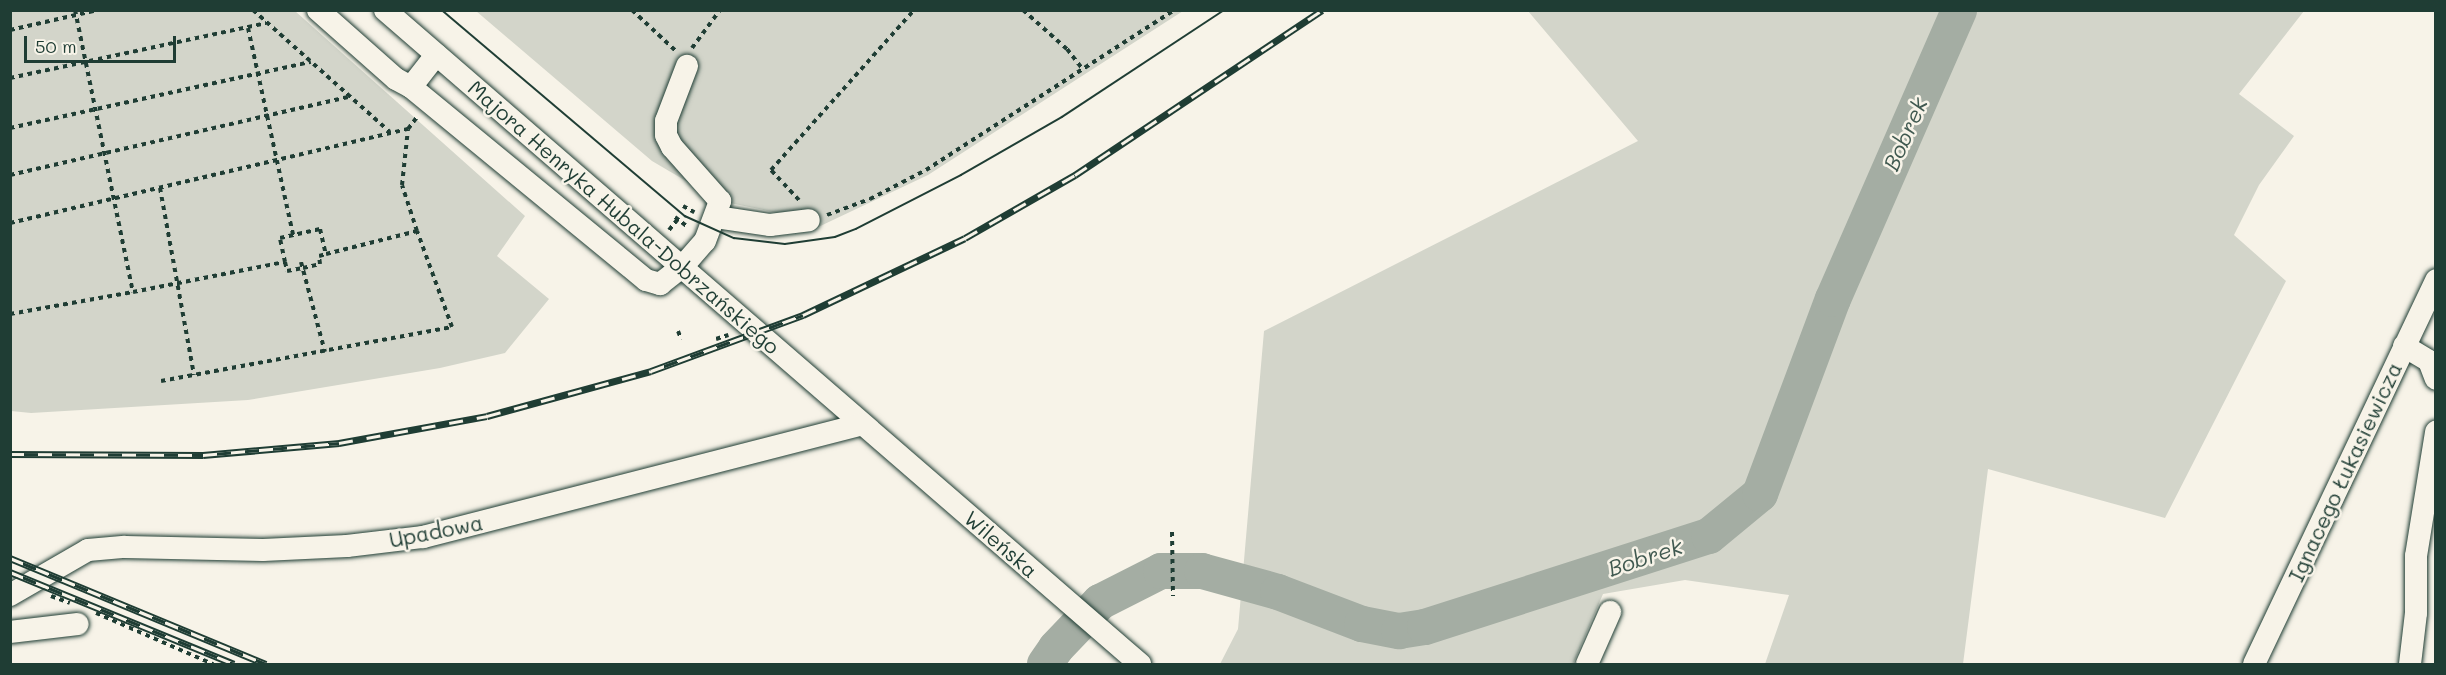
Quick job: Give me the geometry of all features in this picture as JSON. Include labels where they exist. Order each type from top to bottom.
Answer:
[{"type":"street","points":[[318,10],[396,79],[411,87],[646,280],[660,284],[683,266],[705,241],[716,217],[720,201],[714,191],[672,147],[666,135],[666,121],[687,66]]},
{"type":"street","name":"Majora Henryka Hubala-Dobrzańskiego","points":[[385,10],[683,266],[862,424]]},
{"type":"street","points":[[411,87],[436,54]]},
{"type":"street","points":[[716,217],[770,225],[812,220]]},
{"type":"street","name":"Ignacego Łukasiewicza","points":[[2254,664],[2436,280]]},
{"type":"street","points":[[2404,346],[2429,361],[2436,379]]},
{"type":"street","name":"Upadowa","points":[[18,590],[88,550],[103,548],[263,550],[347,546],[423,537],[862,424]]},
{"type":"street","name":"Wileńska","points":[[862,424],[1140,664]]},
{"type":"street","points":[[2410,664],[2416,613],[2416,556],[2436,432]]},
{"type":"street","points":[[1587,664],[1610,612]]},
{"type":"street","points":[[10,632],[83,614]]},
{"type":"path","points":[[75,10],[116,199],[133,292]]},
{"type":"path","points":[[10,30],[98,10]]},
{"type":"path","points":[[253,10],[390,133]]},
{"type":"path","points":[[632,10],[687,66],[702,32],[720,10]]},
{"type":"path","points":[[914,10],[771,170],[812,220],[870,199],[926,170],[1174,10]]},
{"type":"path","points":[[1023,10],[1067,49],[1082,68]]},
{"type":"path","points":[[10,78],[266,23]]},
{"type":"path","points":[[248,28],[293,235]]},
{"type":"path","points":[[10,128],[311,62]]},
{"type":"path","points":[[10,175],[349,97]]},
{"type":"path","points":[[161,381],[452,327],[402,185],[408,129],[429,102]]},
{"type":"path","points":[[10,223],[408,129]]},
{"type":"path","points":[[160,188],[194,375]]},
{"type":"path","points":[[669,231],[678,219]]},
{"type":"path","points":[[326,254],[320,230],[280,238],[287,271],[320,264],[319,256],[417,231]]},
{"type":"path","points":[[10,314],[285,262]]},
{"type":"path","points":[[301,262],[325,352]]},
{"type":"path","points":[[678,331],[681,339]]},
{"type":"path","points":[[716,339],[734,333]]},
{"type":"path","points":[[1172,532],[1175,582],[1173,596]]},
{"type":"path","points":[[18,590],[213,664]]},
{"type":"shaded area","points":[[11,10],[295,11],[525,216],[497,256],[549,299],[505,353],[440,368],[248,400],[31,413],[11,411]]},
{"type":"shaded area","points":[[476,11],[1183,11],[928,175],[814,229],[802,218],[720,201],[652,161]]},
{"type":"shaded area","points":[[1528,11],[2304,11],[2239,94],[2294,136],[2259,185],[2234,235],[2286,281],[2165,518],[1988,469],[1963,664],[1765,664],[1789,595],[1685,580],[1603,594],[1573,664],[1220,664],[1238,629],[1264,331],[1638,141]]},
{"type":"waterway","name":"Bobrek","points":[[1045,664],[1056,648],[1100,602],[1161,571],[1202,571],[1278,592],[1362,624],[1399,631],[1425,627],[1709,536],[1760,494],[1833,299],[1959,10]]},
{"type":"tram line","points":[[442,10],[685,216],[734,238],[785,244],[835,237],[856,229],[961,175],[1062,117],[1224,10]]},
{"type":"railway","points":[[10,454],[203,455],[339,443],[487,416],[651,371],[803,315],[965,238],[1075,175],[1322,10]]},
{"type":"railway","points":[[10,558],[266,664]]},
{"type":"railway","points":[[10,572],[234,664]]}]
